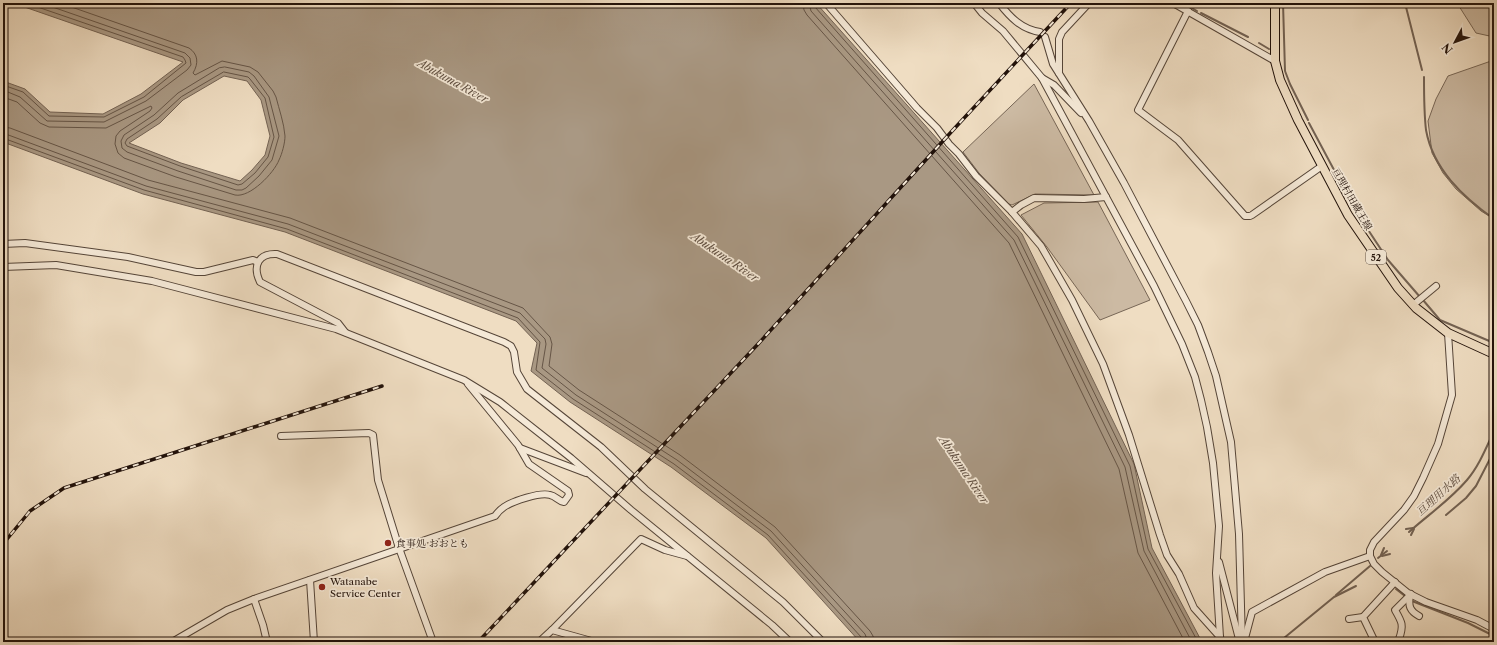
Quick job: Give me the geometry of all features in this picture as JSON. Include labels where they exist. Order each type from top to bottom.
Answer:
[{"type":"main road","name":"亘理村田蔵王線","points":[[1275,3],[1275,60],[1284,92],[1341,202],[1359,232],[1398,288],[1425,316],[1448,333],[1494,354]]},
{"type":"street","points":[[826,3],[917,108],[937,128],[976,176],[1012,212],[1041,246],[1072,300],[1104,364],[1167,555],[1179,574],[1194,608],[1220,637],[1216,573],[1219,526],[1213,463],[1207,427],[1195,377],[1173,324],[1147,272],[1042,78],[1003,32],[982,13],[974,3]]},
{"type":"street","points":[[999,3],[1018,24],[1040,32]]},
{"type":"street","points":[[1059,73],[1059,39],[1062,32],[1089,3]]},
{"type":"street","points":[[1173,3],[1275,60]]},
{"type":"street","points":[[1188,12],[1138,110],[1178,140],[1245,216],[1252,215],[1322,166]]},
{"type":"street","points":[[1045,37],[1053,64],[1089,121],[1124,183],[1186,301],[1198,325],[1216,376],[1231,442],[1239,534],[1242,642]]},
{"type":"street","points":[[1042,78],[1054,85],[1089,121]]},
{"type":"street","points":[[1012,212],[1034,198],[1084,199],[1106,197]]},
{"type":"street","points":[[3,244],[25,244],[128,256],[196,272],[204,272],[252,260],[258,262]]},
{"type":"street","points":[[345,332],[338,323],[260,282],[256,269],[258,262],[266,255],[277,254],[511,346],[514,352],[517,372],[527,389],[601,447],[645,489],[783,602],[823,642]]},
{"type":"street","points":[[3,267],[56,265],[152,281],[345,332],[464,380],[500,402],[591,475],[772,625],[790,642]]},
{"type":"street","points":[[1413,305],[1436,286]]},
{"type":"street","points":[[1448,333],[1452,395],[1438,444],[1414,496],[1404,510],[1374,542],[1370,550],[1370,556],[1374,564],[1411,594],[1426,602],[1476,620],[1494,629]]},
{"type":"street","points":[[172,642],[228,610],[254,599],[495,516],[504,507],[531,497],[548,494],[564,502],[569,495],[568,491],[529,464],[520,448],[464,380]]},
{"type":"street","points":[[281,436],[369,433],[373,435],[378,480],[399,548],[432,642]]},
{"type":"street","points":[[520,448],[591,475]]},
{"type":"street","points":[[540,642],[641,539],[665,550],[690,557]]},
{"type":"street","points":[[1242,642],[1252,612],[1325,572],[1370,556]]},
{"type":"street","points":[[1218,558],[1242,642]]},
{"type":"street","points":[[310,580],[314,642]]},
{"type":"street","points":[[1349,619],[1363,617],[1395,582]]},
{"type":"street","points":[[1411,594],[1408,603],[1413,613],[1419,616]]},
{"type":"street","points":[[1399,639],[1402,630],[1402,623],[1395,610],[1411,594]]},
{"type":"street","points":[[254,599],[263,625],[266,642]]},
{"type":"street","points":[[1363,617],[1375,642]]},
{"type":"street","points":[[552,630],[595,642]]},
{"type":"shaded area","points":[[1457,3],[1494,3],[1494,37],[1476,33]]},
{"type":"shaded area","points":[[1494,60],[1494,219],[1481,211],[1456,189],[1443,173],[1432,153],[1428,121],[1436,99],[1448,76]]},
{"type":"shaded area","points":[[1034,84],[1094,195],[1035,194],[1012,205],[1009,204],[979,173],[963,152]]},
{"type":"shaded area","points":[[1098,202],[1150,300],[1100,320],[1047,247],[1021,215],[1044,203]]},
{"type":"water","name":"Abukuma River","points":[[13,3],[816,3],[1022,234],[1134,464],[1152,548],[1202,642],[860,642],[766,538],[671,467],[570,402],[531,371],[537,343],[516,321],[285,232],[143,194],[3,142],[3,81],[25,89],[50,112],[103,114],[141,94],[183,62]],"holes":[[[224,76],[247,81],[261,100],[270,136],[265,155],[240,181],[181,163],[129,143],[160,123],[183,100]]]},
{"type":"waterway","points":[[1183,3],[1197,11]]},
{"type":"waterway","points":[[1283,3],[1285,71],[1308,120]]},
{"type":"waterway","points":[[1405,3],[1422,70]]},
{"type":"waterway","points":[[1201,13],[1248,37]]},
{"type":"waterway","points":[[1259,43],[1269,49]]},
{"type":"waterway","points":[[1424,77],[1424,111],[1426,130],[1435,157],[1451,181],[1471,201],[1494,219]]},
{"type":"waterway","points":[[1309,123],[1357,213],[1388,260],[1420,297]]},
{"type":"waterway","points":[[1423,300],[1440,320],[1494,343]]},
{"type":"waterway","name":"亘理用水路","points":[[1409,532],[1446,501],[1467,480],[1479,463],[1494,431]]},
{"type":"waterway","points":[[1446,515],[1466,498],[1476,486],[1494,451]]},
{"type":"waterway","points":[[1406,529],[1413,528]]},
{"type":"waterway","points":[[1411,535],[1414,529]]},
{"type":"waterway","points":[[1381,555],[1384,548]]},
{"type":"waterway","points":[[1378,558],[1387,551]]},
{"type":"waterway","points":[[1382,556],[1390,554]]},
{"type":"waterway","points":[[1336,595],[1370,566]]},
{"type":"waterway","name":"亘理用水路","points":[[1284,638],[1334,597],[1356,586]]},
{"type":"waterway","name":"亘理用水路","points":[[1396,589],[1405,596]]},
{"type":"waterway","name":"亘理用水路","points":[[1412,601],[1468,623],[1494,636]]},
{"type":"railway","points":[[478,642],[759,343],[1071,3]]},
{"type":"railway","points":[[3,544],[30,511],[64,488],[382,386]]},
{"type":"place","name":"食事処 おおとも","points":[[388,543]]},
{"type":"place","name":"Watanabe Service Center","points":[[322,587]]}]
